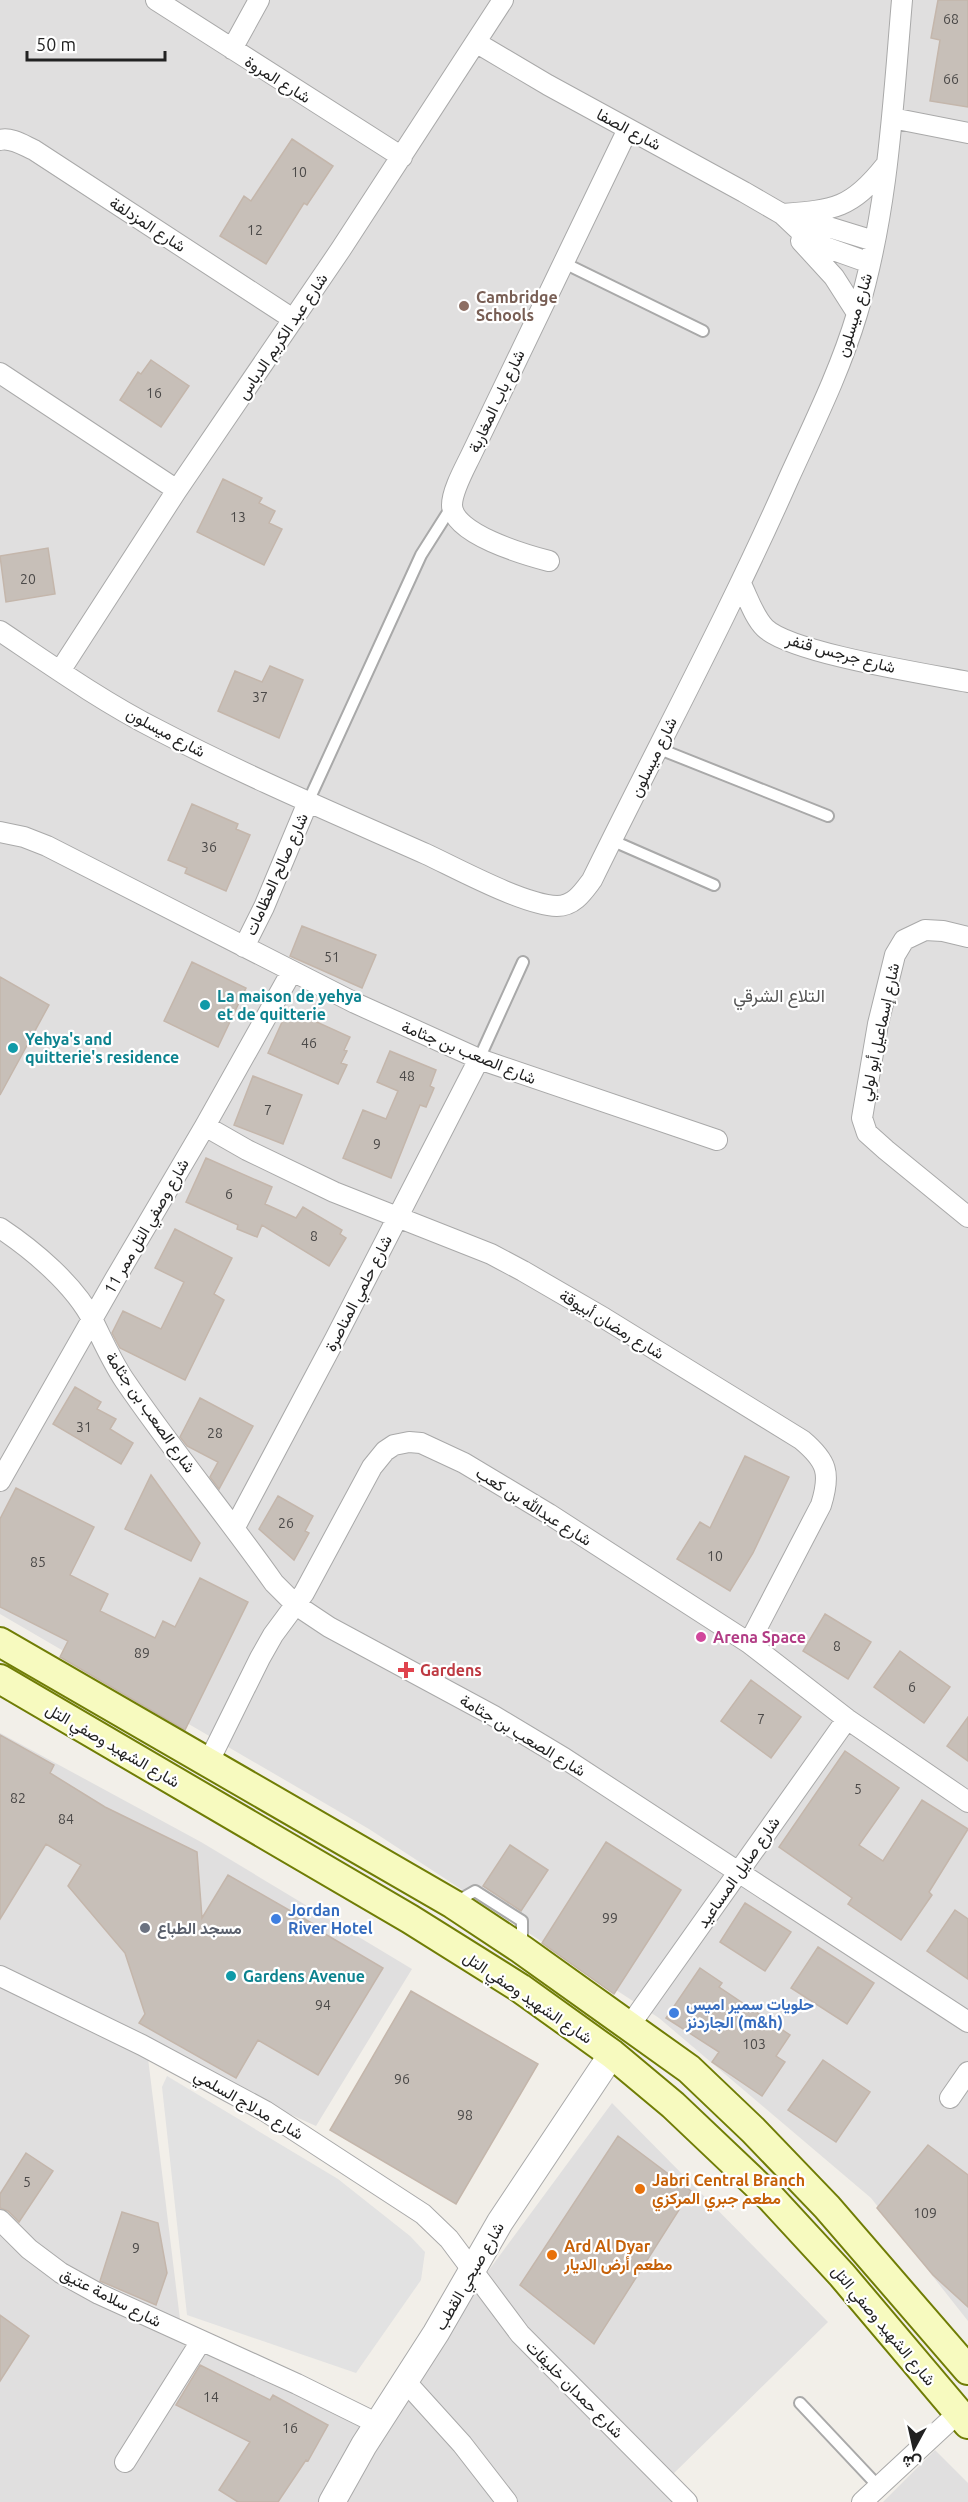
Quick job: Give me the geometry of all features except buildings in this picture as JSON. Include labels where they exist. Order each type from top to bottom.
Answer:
[{"type":"main road","name":"شارع الشهيد وصفي التل","points":[[0,1642],[453,1904],[630,2025],[689,2069],[753,2130],[827,2207],[968,2370]]},
{"type":"main road","name":"شارع الشهيد وصفي التل","points":[[0,1679],[420,1926],[520,1988],[612,2054],[720,2148],[802,2230],[963,2418]]},
{"type":"main road","points":[[802,2230],[827,2207]]},
{"type":"main road","points":[[842,2275],[866,2251]]},
{"type":"street","name":"شارع المروة","points":[[156,0],[402,157]]},
{"type":"street","points":[[232,49],[260,0]]},
{"type":"street","name":"شارع عبد الكريم الدباس","points":[[60,671],[177,490],[402,157],[503,0]]},
{"type":"street","name":"شارع ميسلون","points":[[0,632],[157,729],[308,802],[510,892],[545,904],[559,906],[572,902],[581,895],[592,880],[741,584],[837,371],[857,313],[874,241],[887,164],[902,0]]},
{"type":"street","name":"شارع الصفا","points":[[477,43],[782,214],[874,241]]},
{"type":"street","points":[[892,118],[968,133]]},
{"type":"street","name":"شارع باب المغاربة","points":[[452,506],[458,483],[472,453],[628,129]]},
{"type":"street","name":"شارع المزدلفة","points":[[0,140],[17,142],[34,150],[292,319]]},
{"type":"street","points":[[782,214],[826,210],[848,202],[870,185],[887,164]]},
{"type":"street","name":"شارع الصفا","points":[[782,214],[800,231],[825,247],[870,263]]},
{"type":"street","name":"شارع الصفا","points":[[782,214],[792,230],[834,277],[857,313]]},
{"type":"street","points":[[0,373],[177,490]]},
{"type":"street","points":[[452,506],[457,519],[482,536],[509,549],[549,561]]},
{"type":"street","name":"شارع جرجس قنفر","points":[[741,584],[765,628],[786,641],[835,655],[968,682]]},
{"type":"street","name":"شارع صالح العظامات","points":[[244,947],[308,802]]},
{"type":"street","name":"شارع الصعب بن جثامة","points":[[1,834],[48,846],[355,1003],[479,1059],[717,1140]]},
{"type":"street","name":"شارع إسماعيل أبو لولي","points":[[968,937],[943,931],[925,930],[904,940],[895,955],[878,1024],[862,1118],[867,1133],[968,1217]]},
{"type":"street","name":"شارع وصفي التل ممر 11","points":[[0,1481],[292,971]]},
{"type":"street","name":"شارع حلمي المناصرة","points":[[235,1527],[479,1059]]},
{"type":"street","name":"شارع رمضان أبيوقة","points":[[205,1126],[247,1150],[334,1192],[491,1254],[523,1271],[604,1318],[793,1435],[818,1454],[826,1469],[827,1486],[821,1505],[748,1643]]},
{"type":"street","name":"شارع الصعب بن جثامة","points":[[0,1228],[24,1244],[80,1300],[124,1380],[235,1527],[274,1583],[296,1605],[329,1627],[494,1716],[554,1752],[968,2022]]},
{"type":"street","name":"شارع عبدالله بن كعب","points":[[209,1761],[273,1635],[296,1605],[372,1467],[385,1451],[394,1445],[409,1442],[421,1443],[464,1463],[549,1514],[748,1643],[847,1719],[968,1802]]},
{"type":"street","name":"شارع صايل المساعيد","points":[[630,2025],[847,1719]]},
{"type":"street","name":"شارع مدلاج السلمي","points":[[0,1976],[142,2045],[275,2117],[423,2214],[449,2239],[472,2270]]},
{"type":"street","name":"شارع صبحي القطب","points":[[332,2502],[558,2131],[612,2054]]},
{"type":"street","points":[[950,2097],[968,2072]]},
{"type":"street","name":"شارع سلامة عتيق","points":[[0,2220],[29,2249],[61,2273],[99,2295],[378,2424]]},
{"type":"street","name":"شارع حمدان خليفات","points":[[472,2270],[520,2334],[687,2502]]},
{"type":"street","points":[[125,2462],[201,2341]]},
{"type":"street","points":[[405,2381],[462,2444],[507,2502]]},
{"type":"street","points":[[862,2502],[963,2418]]},
{"type":"lane","points":[[562,262],[703,331]]},
{"type":"lane","points":[[308,802],[421,555],[452,506]]},
{"type":"lane","points":[[657,748],[828,816]]},
{"type":"lane","points":[[611,840],[714,885]]},
{"type":"lane","points":[[479,1059],[523,962]]},
{"type":"lane","points":[[800,2403],[879,2487]]},
{"type":"shaded area","points":[[0,0],[968,0],[968,2321],[871,2198],[659,2018],[369,1829],[0,1614]]},
{"type":"shaded area","points":[[0,1733],[201,1842],[412,1969],[316,2126],[147,2050],[183,2344],[377,2422],[612,2103],[828,2322],[668,2479],[692,2502],[0,2502]]},
{"type":"shaded area","points":[[167,2076],[338,2179],[410,2236],[425,2252],[421,2280],[356,2373],[187,2315],[162,2087]]},
{"type":"shaded area","points":[[935,2450],[968,2483],[968,2502],[883,2502]]},
{"type":"place","name":"Cambridge Schools","points":[[464,306]]},
{"type":"place","name":"La maison de yehya et de quitterie","points":[[205,1005]]},
{"type":"place","name":"Yehya's and quitterie's residence","points":[[13,1048]]},
{"type":"place","name":"Arena Space","points":[[701,1637]]},
{"type":"place","name":"Gardens","points":[[406,1670]]},
{"type":"place","name":"Jordan River Hotel","points":[[276,1919]]},
{"type":"place","name":"مسجد الطباع","points":[[145,1928]]},
{"type":"place","name":"Gardens Avenue","points":[[231,1976]]},
{"type":"place","name":"حلويات سمير اميس الجاردنز (m&h)","points":[[674,2013]]},
{"type":"place","name":"Jabri Central Branch مطعم جبري المركزي","points":[[640,2189]]},
{"type":"place","name":"Ard Al Dyar مطعم أرض الديار","points":[[552,2255]]},
{"type":"district","name":"التلاع الشرقي","points":[[779,995]]}]
